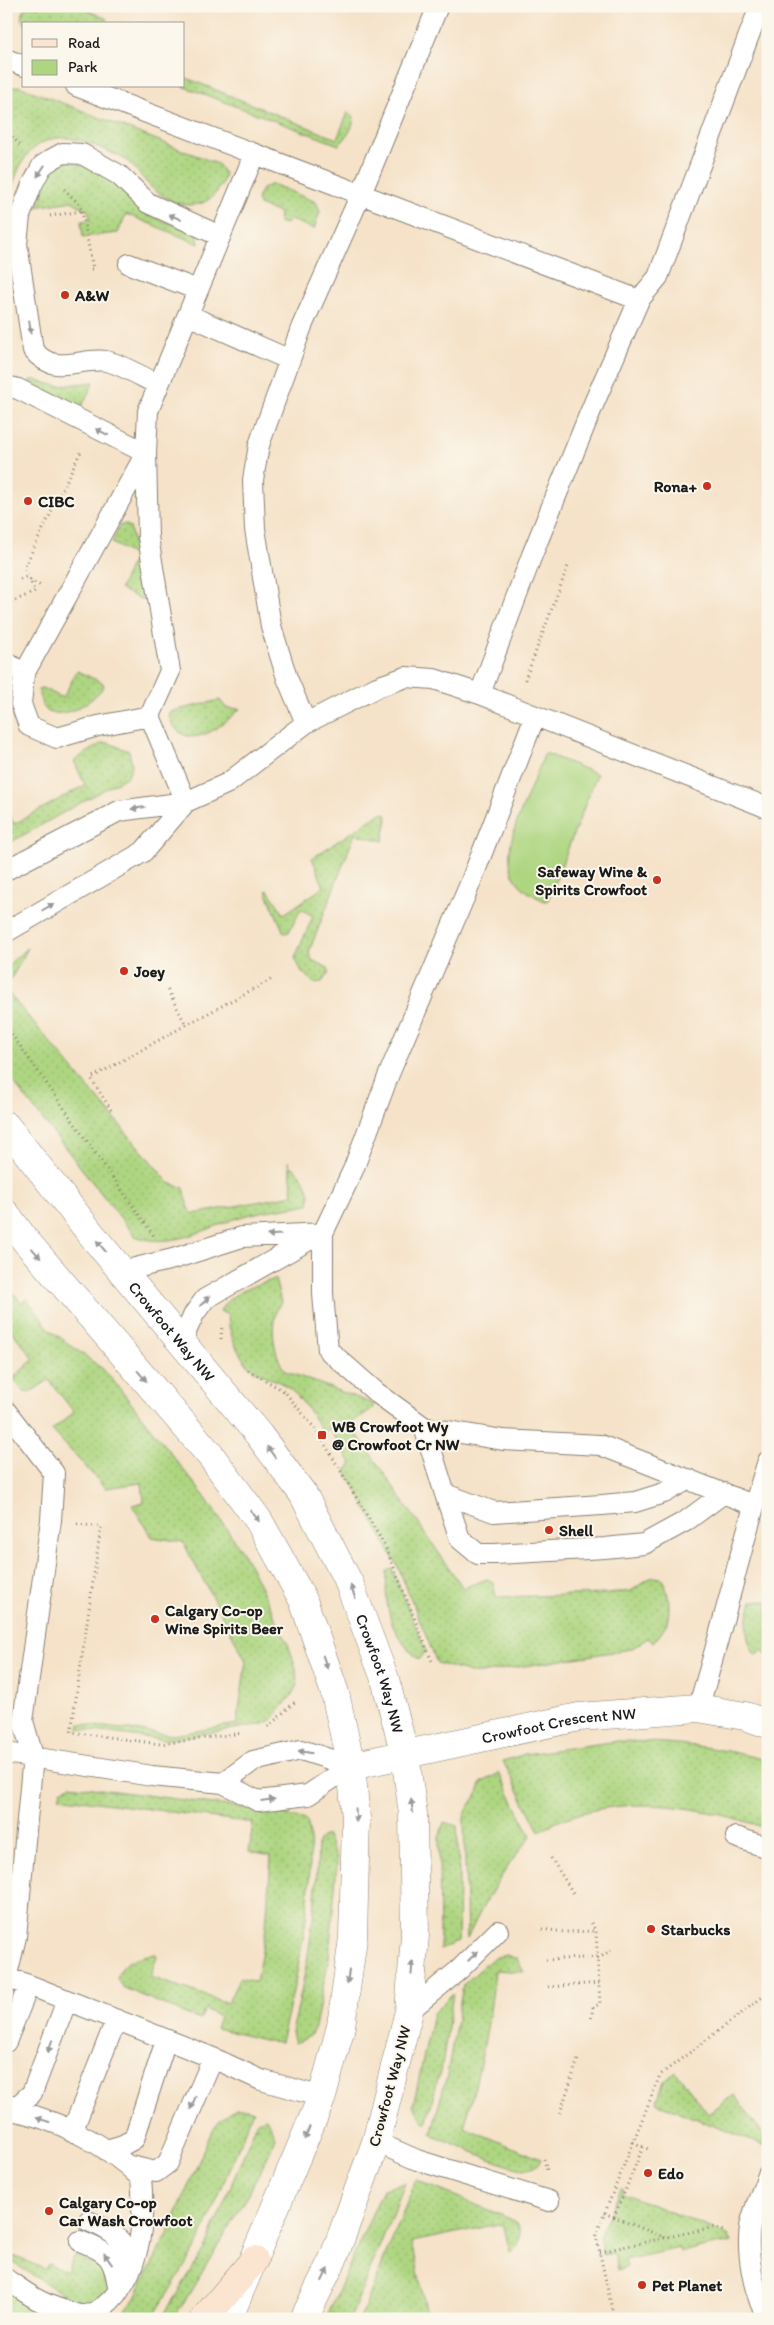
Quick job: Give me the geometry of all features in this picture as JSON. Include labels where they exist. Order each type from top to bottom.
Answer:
[{"type":"main road","points":[[204,2319],[254,2260]]},
{"type":"street","name":"Crowfoot Way NW","points":[[6,1126],[100,1245],[259,1435],[302,1494],[349,1583],[385,1679],[405,1755],[413,1814],[415,1935],[409,2011],[376,2142],[333,2259],[304,2319]]},
{"type":"street","points":[[6,1214],[25,1240],[211,1456],[259,1521],[304,1600],[335,1693],[351,1766],[356,1818],[353,1938],[341,2026],[322,2097],[228,2319]]},
{"type":"street","name":"Crowfoot Crescent NW","points":[[351,1766],[580,1717],[698,1708],[745,1716],[768,1724]]},
{"type":"lane","points":[[306,723],[286,678],[271,626],[252,504],[253,480],[259,445],[302,326],[361,194],[438,6]]},
{"type":"lane","points":[[480,694],[560,486],[639,300],[658,278],[760,6]]},
{"type":"lane","points":[[6,58],[22,65]]},
{"type":"lane","points":[[81,88],[639,300]]},
{"type":"lane","points":[[159,385],[106,361],[63,365],[39,357],[33,350],[17,244],[20,216],[32,185],[42,166],[52,159],[63,153],[82,154],[119,175],[148,203],[220,236]]},
{"type":"lane","points":[[186,802],[150,716],[170,671],[148,536],[146,453],[148,411],[254,155]]},
{"type":"lane","points":[[129,264],[198,290]]},
{"type":"lane","points":[[188,315],[290,360]]},
{"type":"lane","points":[[6,386],[18,389],[146,453]]},
{"type":"lane","points":[[146,453],[24,674],[21,704],[29,726],[58,738],[98,726],[150,716]]},
{"type":"lane","points":[[6,662],[24,674]]},
{"type":"lane","points":[[6,870],[119,811],[186,802],[228,783],[306,723],[377,687],[406,677],[434,679],[480,694],[768,808]]},
{"type":"lane","points":[[535,716],[470,884],[389,1074],[353,1170],[322,1233],[323,1294],[328,1350],[377,1393],[424,1427],[502,1440],[600,1445],[754,1505]]},
{"type":"lane","points":[[6,932],[143,852],[186,802]]},
{"type":"lane","points":[[123,1271],[173,1259],[242,1237],[322,1233]]},
{"type":"lane","points":[[181,1343],[194,1314],[204,1299],[247,1273],[322,1233]]},
{"type":"lane","points":[[6,1411],[54,1473],[49,1530],[23,1721],[33,1756],[16,1936],[6,1979],[29,1985],[67,2000],[212,2058],[261,2080],[322,2097]]},
{"type":"lane","points":[[424,1427],[460,1539],[478,1554],[605,1548],[644,1544],[686,1521],[724,1493]]},
{"type":"lane","points":[[698,1708],[716,1651],[754,1505],[768,1461]]},
{"type":"lane","points":[[445,1494],[494,1512],[635,1502],[657,1495],[689,1479]]},
{"type":"lane","points":[[223,1783],[253,1761],[301,1750],[351,1766]]},
{"type":"lane","points":[[6,1753],[152,1776],[223,1783],[258,1801],[308,1795],[351,1766]]},
{"type":"lane","points":[[736,1838],[768,1848]]},
{"type":"lane","points":[[409,2011],[460,1969],[498,1931]]},
{"type":"lane","points":[[6,2042],[29,1985]]},
{"type":"lane","points":[[6,2109],[21,2103],[32,2093],[67,2000]]},
{"type":"lane","points":[[72,2132],[116,2020]]},
{"type":"lane","points":[[106,2150],[123,2145],[134,2139],[166,2040]]},
{"type":"lane","points":[[130,2166],[156,2172],[168,2163],[212,2058]]},
{"type":"lane","points":[[6,2109],[54,2123],[106,2150],[130,2166],[141,2178],[143,2202],[139,2245],[134,2264],[119,2291],[103,2308],[82,2316],[42,2304],[6,2279]]},
{"type":"lane","points":[[376,2142],[417,2160],[549,2201]]},
{"type":"lane","points":[[768,2175],[750,2226],[749,2241],[756,2292],[760,2307],[768,2318]]},
{"type":"lane","points":[[88,2221],[109,2229],[125,2245],[134,2264]]},
{"type":"lane","points":[[80,2241],[102,2250],[110,2259],[115,2269],[119,2291]]},
{"type":"path","points":[[82,211],[93,269],[88,269]]},
{"type":"path","points":[[6,604],[35,592],[24,568],[83,447]]},
{"type":"path","points":[[525,680],[568,566]]},
{"type":"path","points":[[20,579],[28,576]]},
{"type":"path","points":[[112,1110],[91,1078],[274,978]]},
{"type":"path","points":[[166,986],[186,1025]]},
{"type":"path","points":[[6,1026],[158,1243]]},
{"type":"path","points":[[221,1340],[222,1320]]},
{"type":"path","points":[[243,1365],[284,1390],[317,1431],[385,1546],[433,1664]]},
{"type":"path","points":[[101,1527],[71,1732],[160,1744],[251,1732]]},
{"type":"path","points":[[260,1730],[270,1727],[297,1700]]},
{"type":"path","points":[[551,1858],[574,1896]]},
{"type":"path","points":[[591,1923],[596,1931],[600,2004],[593,2007],[592,2020]]},
{"type":"path","points":[[542,1929],[564,1932],[596,1931]]},
{"type":"path","points":[[546,1960],[598,1958],[611,1950]]},
{"type":"path","points":[[548,1987],[599,1983]]},
{"type":"path","points":[[614,2319],[596,2235],[660,2075],[768,1993]]},
{"type":"path","points":[[560,2113],[579,2056]]},
{"type":"path","points":[[633,2142],[648,2149]]},
{"type":"path","points":[[614,2218],[643,2146]]},
{"type":"path","points":[[604,2213],[666,2239]]},
{"type":"path","points":[[600,2252],[714,2227],[749,2241]]},
{"type":"green space","points":[[26,6],[84,6],[84,9],[107,19],[106,22],[24,22],[21,18]]},
{"type":"green space","points":[[185,77],[337,139],[348,112],[354,117],[351,129],[339,145],[185,87]]},
{"type":"green space","points":[[19,86],[218,164],[225,174],[221,185],[208,200],[199,204],[180,204],[155,191],[122,158],[76,139],[58,138],[41,144],[27,155],[19,169],[6,205],[6,88]]},
{"type":"green space","points":[[70,161],[108,175],[142,211],[150,216],[197,233],[199,244],[126,214],[118,233],[83,237],[81,221],[90,220],[89,212],[72,201],[36,207],[43,197],[44,188],[40,189],[48,168]]},
{"type":"green space","points":[[275,185],[316,202],[320,211],[314,229],[289,219],[286,224],[278,222],[280,213],[259,205],[257,199],[262,189]]},
{"type":"green space","points":[[31,379],[58,386],[94,382],[81,408],[29,382]]},
{"type":"green space","points":[[125,524],[130,527],[145,598],[142,600],[120,589],[135,556],[112,543],[119,526]]},
{"type":"green space","points":[[77,671],[103,683],[104,686],[93,698],[71,711],[63,713],[48,712],[42,705],[38,690],[42,688],[63,698]]},
{"type":"green space","points":[[220,700],[226,708],[240,709],[227,721],[210,732],[193,737],[185,735],[177,730],[171,722],[169,713],[173,711]]},
{"type":"green space","points":[[102,743],[108,743],[129,751],[132,764],[128,776],[6,845],[6,807],[14,824],[85,785],[74,761]]},
{"type":"green space","points":[[545,753],[597,774],[548,900],[545,901],[529,893],[518,883],[512,872],[510,847],[518,819]]},
{"type":"green space","points":[[381,813],[386,814],[387,819],[383,841],[355,834],[309,952],[312,960],[328,968],[329,972],[322,982],[314,983],[302,972],[295,958],[313,916],[301,909],[289,932],[284,933],[266,891],[268,890],[284,914],[324,887],[312,858]]},
{"type":"green space","points":[[28,948],[6,988],[10,965]]},
{"type":"green space","points":[[6,990],[169,1183],[184,1188],[190,1212],[194,1214],[293,1195],[289,1161],[290,1168],[293,1167],[301,1175],[308,1188],[309,1204],[247,1215],[177,1239],[149,1240],[135,1236],[6,1073]]},
{"type":"green space","points":[[275,1279],[281,1302],[274,1318],[274,1337],[277,1356],[285,1371],[374,1404],[372,1409],[350,1424],[463,1588],[487,1579],[493,1582],[496,1597],[607,1594],[631,1591],[648,1579],[654,1577],[661,1578],[667,1593],[668,1617],[665,1627],[653,1643],[648,1638],[631,1649],[481,1673],[470,1673],[437,1663],[398,1567],[346,1471],[352,1464],[330,1430],[322,1431],[296,1394],[283,1384],[257,1372],[245,1362],[233,1339],[228,1315],[220,1311],[237,1294]]},
{"type":"green space","points":[[6,1284],[21,1302],[27,1299],[50,1330],[104,1370],[205,1497],[239,1547],[254,1573],[288,1644],[296,1668],[297,1685],[291,1696],[272,1720],[264,1724],[165,1740],[79,1729],[80,1724],[173,1735],[237,1724],[246,1661],[183,1542],[152,1537],[132,1505],[144,1502],[142,1483],[105,1488],[52,1430],[74,1412],[49,1380],[29,1393],[24,1392],[14,1380],[16,1375],[34,1359],[6,1324]]},
{"type":"green space","points":[[392,1569],[426,1651],[419,1660],[401,1640],[391,1620],[386,1585],[387,1571]]},
{"type":"green space","points":[[752,1601],[768,1601],[768,1656],[762,1650],[755,1655],[747,1635],[748,1615]]},
{"type":"green space","points":[[618,1741],[656,1742],[693,1746],[768,1761],[768,1829],[712,1813],[652,1805],[594,1810],[566,1818],[539,1831],[503,1761],[525,1754]]},
{"type":"green space","points":[[499,1773],[531,1836],[496,1885],[467,1939],[464,1818],[478,1793],[481,1783]]},
{"type":"green space","points":[[70,1785],[274,1812],[306,1820],[310,1840],[307,1907],[297,1975],[281,2042],[268,2041],[216,2028],[220,2017],[205,2009],[200,2020],[122,1987],[117,1979],[127,1963],[143,1956],[156,1954],[157,1957],[150,1977],[228,2003],[239,1978],[256,1982],[266,1928],[271,1856],[249,1852],[253,1823],[59,1797],[61,1790]]},
{"type":"green space","points":[[444,1822],[457,1826],[459,1875],[458,1942],[440,1949],[439,1838]]},
{"type":"green space","points":[[326,1835],[336,1856],[337,1864],[329,1958],[315,2027],[310,2036],[295,2043],[292,2032],[311,1938],[316,1890],[318,1841]]},
{"type":"green space","points":[[506,1955],[517,1959],[524,1972],[495,1970],[483,2049],[464,2127],[541,2159],[535,2166],[529,2169],[507,2165],[431,2134],[447,2075],[463,1985],[493,1958]]},
{"type":"green space","points":[[453,1993],[443,2060],[426,2124],[413,2106],[433,2013]]},
{"type":"green space","points":[[676,2071],[708,2114],[734,2095],[763,2134],[764,2146],[659,2104],[657,2101],[664,2081]]},
{"type":"green space","points":[[236,2109],[253,2111],[199,2243],[152,2319],[115,2319],[121,2315],[135,2298],[167,2236],[210,2135],[219,2121]]},
{"type":"green space","points":[[266,2118],[275,2136],[270,2152],[246,2199],[174,2319],[161,2319],[205,2249],[257,2122]]},
{"type":"green space","points":[[416,2180],[515,2221],[520,2234],[519,2242],[510,2252],[504,2227],[499,2224],[412,2242],[428,2319],[360,2319]]},
{"type":"green space","points":[[405,2183],[350,2319],[326,2319],[383,2189]]},
{"type":"green space","points":[[621,2188],[624,2189],[623,2193],[728,2235],[732,2242],[680,2252],[679,2248],[625,2260],[627,2267],[617,2270],[614,2253],[603,2255],[599,2237]]},
{"type":"green space","points":[[768,2215],[768,2264],[763,2240]]},
{"type":"green space","points":[[6,2253],[45,2269],[48,2264],[67,2272],[74,2256],[100,2266],[103,2260],[111,2286],[105,2294],[93,2302],[77,2303],[6,2258]]},
{"type":"green space","points":[[6,2285],[57,2319],[6,2319]]},
{"type":"place","name":"A&W","points":[[65,295]]},
{"type":"place","name":"Rona+","points":[[707,486]]},
{"type":"place","name":"CIBC","points":[[28,501]]},
{"type":"place","name":"Safeway Wine & Spirits Crowfoot","points":[[657,880]]},
{"type":"place","name":"Joey","points":[[124,971]]},
{"type":"place","name":"WB Crowfoot Wy @ Crowfoot Cr NW","points":[[322,1435]]},
{"type":"place","name":"Shell","points":[[549,1530]]},
{"type":"place","name":"Calgary Co-op Wine Spirits Beer","points":[[155,1619]]},
{"type":"place","name":"Starbucks","points":[[651,1929]]},
{"type":"place","name":"Edo","points":[[648,2173]]},
{"type":"place","name":"Calgary Co-op Car Wash Crowfoot","points":[[49,2211]]},
{"type":"place","name":"Pet Planet","points":[[642,2285]]}]
